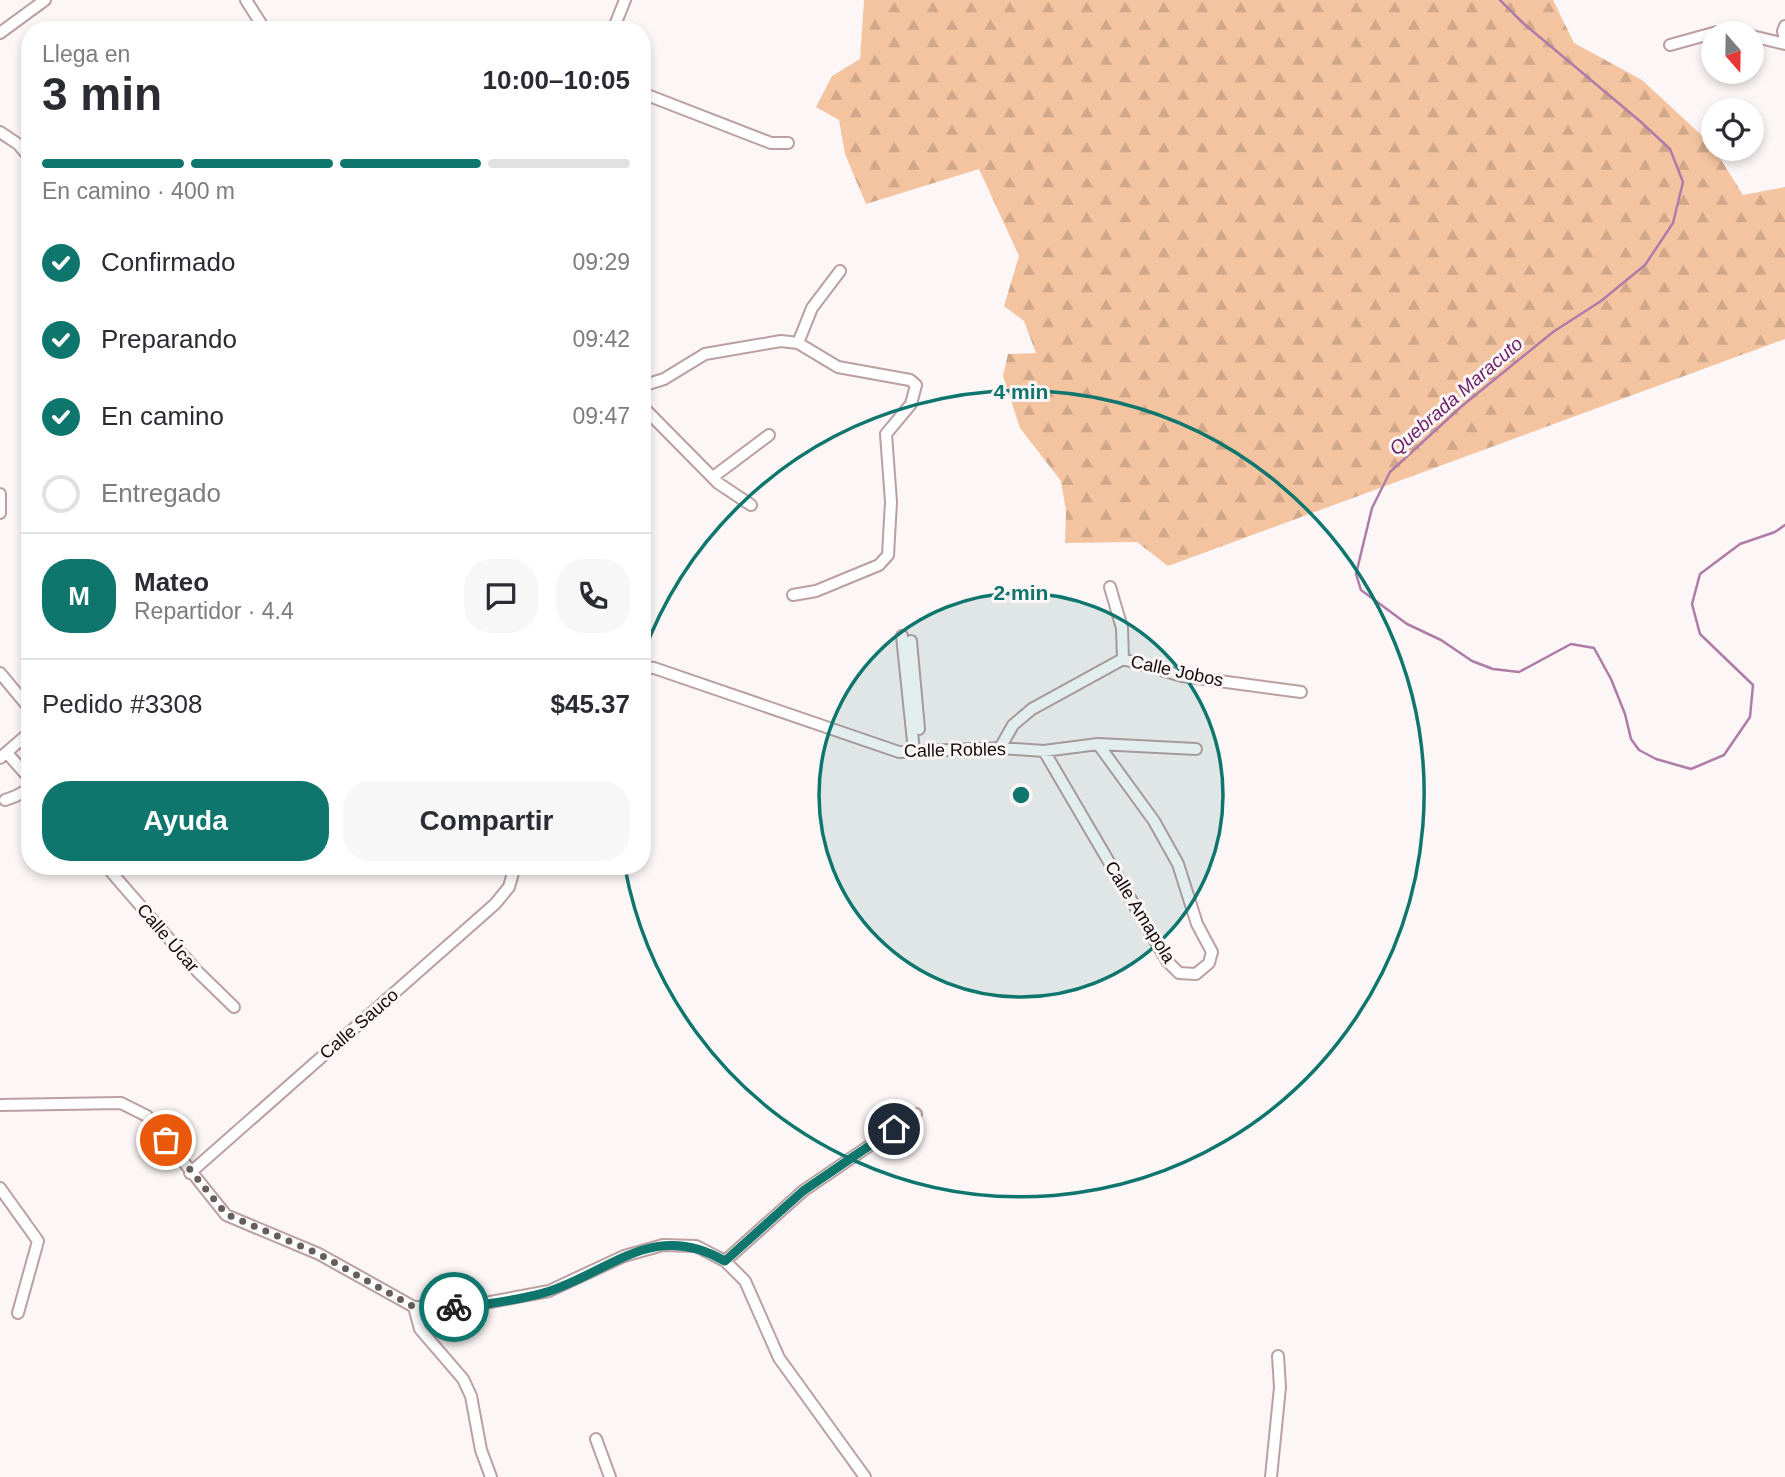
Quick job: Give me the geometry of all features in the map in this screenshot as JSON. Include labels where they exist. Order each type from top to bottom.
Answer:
[{"type":"street","points":[[0,33],[45,0]]},
{"type":"street","points":[[246,0],[259,21]]},
{"type":"street","points":[[616,21],[625,0]]},
{"type":"street","points":[[1764,38],[1785,42],[1785,26]]},
{"type":"street","points":[[1670,45],[1701,36]]},
{"type":"street","points":[[651,96],[771,143],[788,143]]},
{"type":"street","points":[[0,132],[21,148]]},
{"type":"street","points":[[799,343],[812,308],[840,271]]},
{"type":"street","points":[[651,383],[664,379],[705,354],[781,341],[799,343],[838,367],[910,380],[916,385],[911,404],[886,434],[891,502],[888,555],[879,565],[816,591],[793,594]]},
{"type":"street","points":[[651,415],[713,477],[751,505]]},
{"type":"street","points":[[713,477],[769,435]]},
{"type":"street","points":[[0,494],[0,513]]},
{"type":"street","points":[[1110,587],[1122,628],[1123,659]]},
{"type":"street","points":[[906,638],[917,751]]},
{"type":"street","name":"Calle Jobos","points":[[1000,748],[1013,724],[1032,709],[1123,659],[1182,676],[1301,692]]},
{"type":"street","name":"Calle Robles","points":[[651,668],[899,752],[1000,748],[1044,751],[1098,744],[1196,749]]},
{"type":"street","points":[[0,673],[21,698]]},
{"type":"street","points":[[21,740],[3,755],[21,771]]},
{"type":"street","name":"Calle Amapola","points":[[1044,751],[1167,961],[1179,973],[1196,974],[1209,962],[1212,953],[1197,924],[1178,864],[1154,821],[1098,744]]},
{"type":"street","points":[[5,800],[21,793]]},
{"type":"street","name":"Calle Úcar","points":[[114,875],[197,971],[233,1007]]},
{"type":"street","name":"Calle Sauco","points":[[190,1173],[495,904],[509,887],[512,875]]},
{"type":"street","points":[[0,1105],[121,1103],[148,1116],[190,1173],[226,1214],[319,1254],[414,1307],[463,1307],[549,1291],[624,1256],[663,1245],[695,1246],[725,1261],[745,1282],[779,1358],[865,1477]]},
{"type":"street","points":[[725,1261],[803,1191],[916,1114]]},
{"type":"street","points":[[0,1188],[38,1241],[18,1313]]},
{"type":"street","points":[[414,1307],[420,1329],[463,1379],[471,1396],[481,1450],[491,1477]]},
{"type":"street","points":[[1271,1477],[1280,1387],[1278,1356]]},
{"type":"street","points":[[596,1439],[610,1477]]},
{"type":"green space","points":[[864,0],[1553,0],[1574,43],[1642,80],[1701,135],[1701,161],[1722,161],[1743,195],[1785,187],[1785,339],[1168,566],[1137,542],[1065,543],[1066,511],[1061,481],[1020,428],[1003,376],[1008,354],[1036,353],[1024,321],[1004,306],[1019,256],[979,169],[866,204],[845,154],[839,120],[816,107],[832,76],[860,59]]},
{"type":"waterway","name":"Quebrada Maracuto","points":[[1500,0],[1523,23],[1670,149],[1683,182],[1673,223],[1645,265],[1601,301],[1553,332],[1462,406],[1390,472],[1372,508],[1356,574],[1361,590],[1407,624],[1441,640],[1472,661],[1493,669],[1519,672],[1571,644],[1594,648],[1611,679],[1625,714],[1631,739],[1639,750],[1656,759],[1691,769],[1724,755],[1750,717],[1753,685],[1700,634],[1692,604],[1700,574],[1740,544],[1775,532],[1785,525]]},
{"type":"way so far","points":[[166,1140],[190,1173],[226,1214],[319,1254],[414,1307],[454,1307]]},
{"type":"route","points":[[454,1307],[549,1291],[624,1256],[663,1245],[695,1246],[725,1261],[803,1191],[894,1129]]}]
